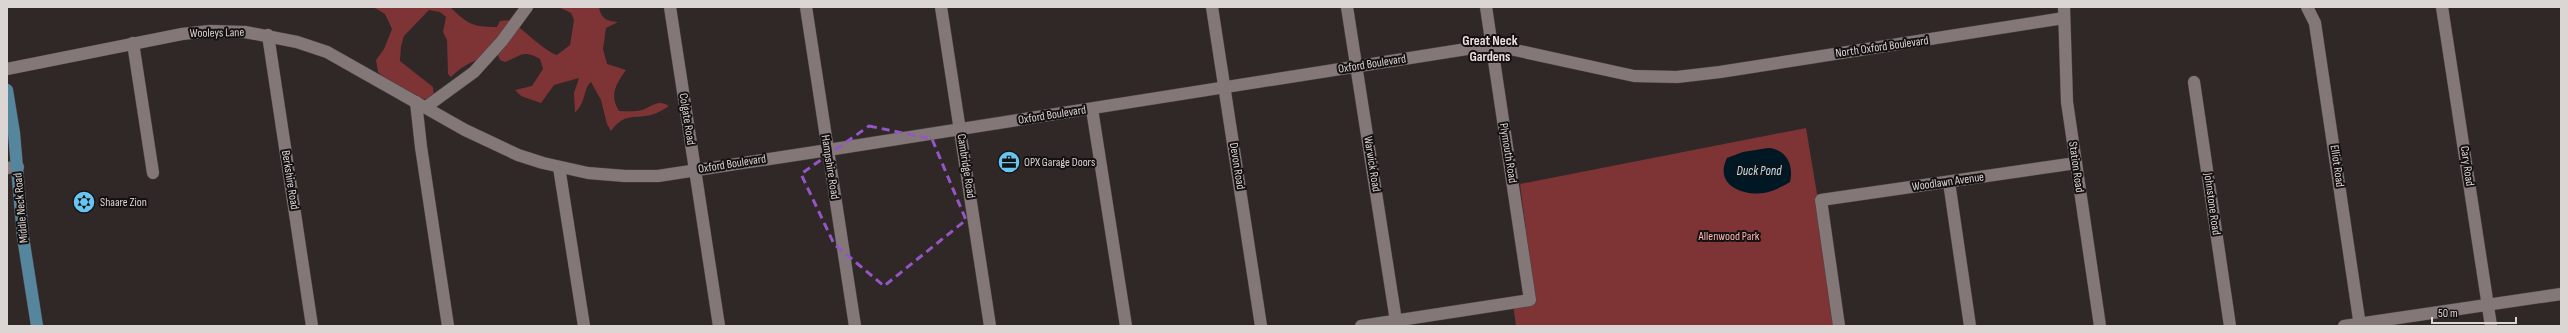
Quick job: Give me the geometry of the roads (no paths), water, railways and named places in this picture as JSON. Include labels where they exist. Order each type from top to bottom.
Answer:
[{"type":"main road","name":"Middle Neck Road","points":[[7,90],[12,168],[37,326]]},
{"type":"street","points":[[448,326],[421,147],[421,104],[474,72],[502,41],[527,7]]},
{"type":"street","name":"Colgate Road","points":[[670,7],[719,326]]},
{"type":"street","name":"Hampshire Road","points":[[806,7],[855,326]]},
{"type":"street","name":"Cambridge Road","points":[[941,7],[990,326]]},
{"type":"street","name":"Devon Road","points":[[1212,7],[1261,326]]},
{"type":"street","name":"Warwick Road","points":[[1347,7],[1396,321]]},
{"type":"street","name":"Plymouth Road","points":[[1396,321],[1530,300],[1486,7]]},
{"type":"street","name":"Elliot Road","points":[[2307,7],[2315,23],[2360,325]]},
{"type":"street","name":"Cary Road","points":[[2442,7],[2490,326]]},
{"type":"street","name":"North Oxford Boulevard","points":[[1700,75],[2064,12]]},
{"type":"street","name":"Station Road","points":[[2064,12],[2067,102],[2100,326]]},
{"type":"street","name":"Wooleys Lane","points":[[7,69],[134,43],[210,31],[268,35],[327,52],[421,104]]},
{"type":"street","name":"Berkshire Road","points":[[268,35],[312,326]]},
{"type":"street","points":[[134,43],[153,173]]},
{"type":"street","name":"Oxford Boulevard","points":[[421,104],[518,155],[559,168],[588,173],[625,176],[658,176],[1492,45],[1634,76],[1700,75]]},
{"type":"street","name":"Johnstone Road","points":[[2194,82],[2230,326]]},
{"type":"street","points":[[1092,109],[1126,326]]},
{"type":"street","name":"Woodlawn Avenue","points":[[1840,326],[1821,200],[2076,163]]},
{"type":"street","points":[[559,168],[584,326]]},
{"type":"street","points":[[1948,182],[1970,326]]},
{"type":"street","points":[[2344,326],[2360,325],[2561,294]]},
{"type":"street","points":[[1361,326],[1396,321]]},
{"type":"water","name":"Duck Pond","points":[[1768,148],[1780,151],[1788,159],[1791,170],[1790,182],[1771,191],[1755,193],[1739,190],[1727,181],[1724,175],[1724,167],[1727,158],[1743,152]]},
{"type":"place","name":"OPX Garage Doors","points":[[1009,162]]},
{"type":"place","name":"Shaare Zion","points":[[84,202]]},
{"type":"district","name":"Great Neck Gardens","points":[[1490,48]]},
{"type":"park label","name":"Allenwood Park","points":[[1729,236]]}]
